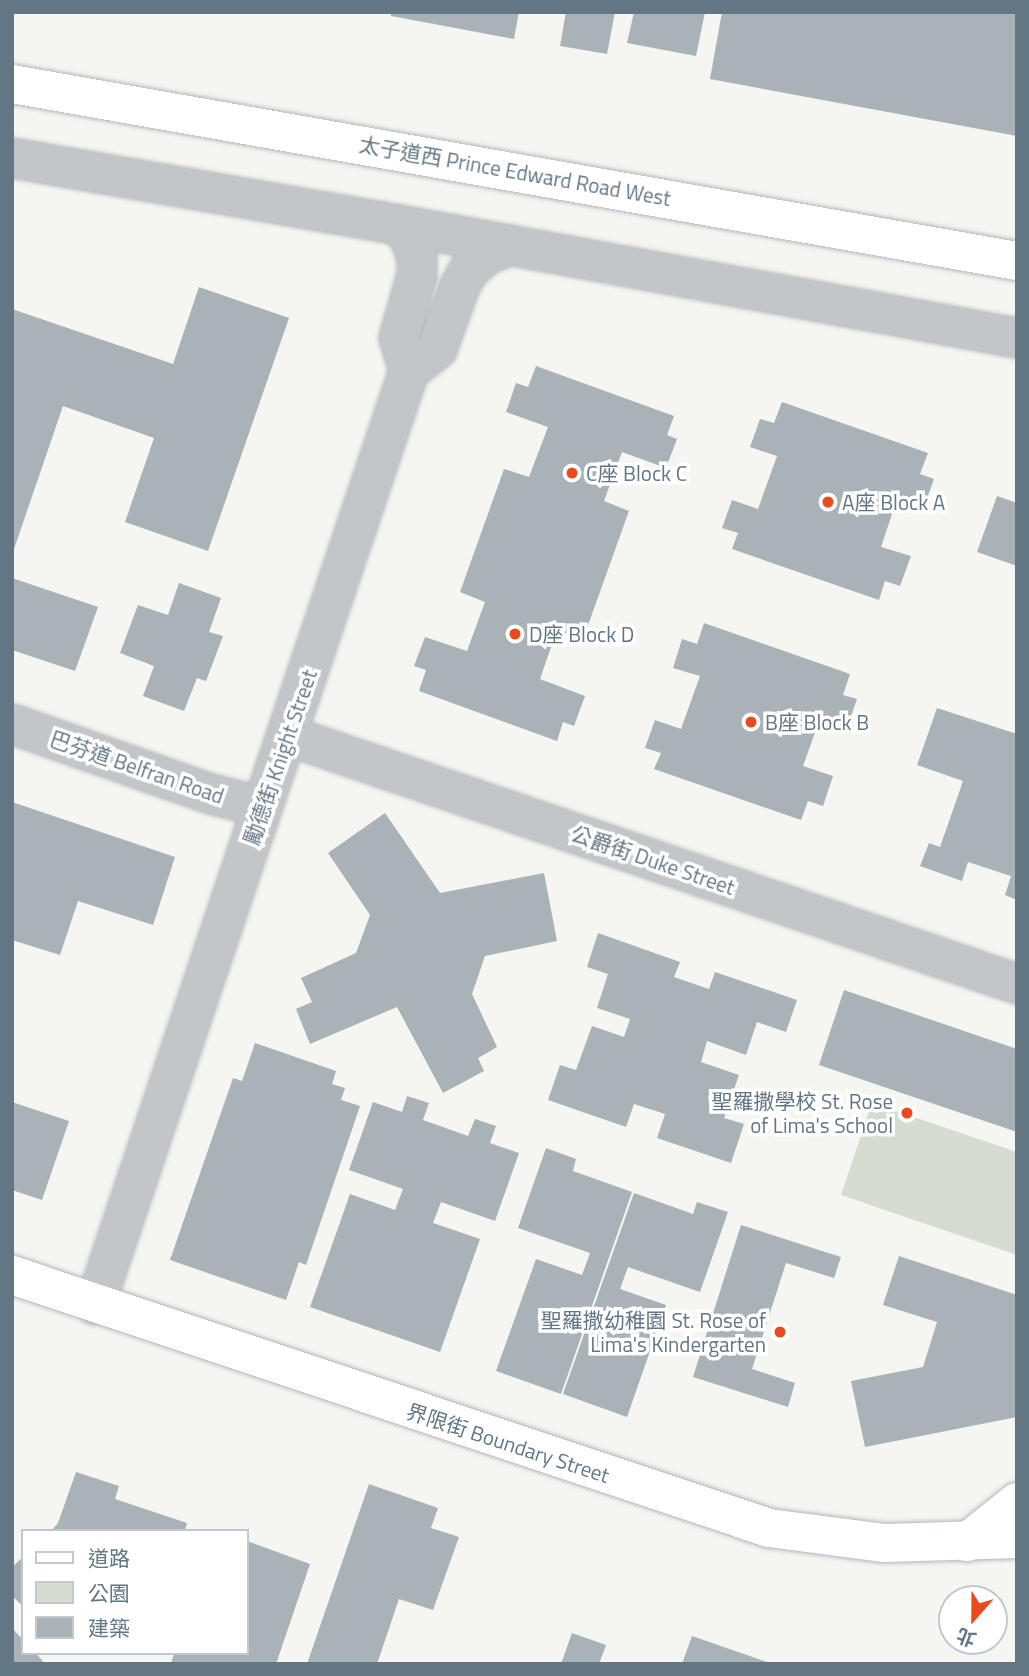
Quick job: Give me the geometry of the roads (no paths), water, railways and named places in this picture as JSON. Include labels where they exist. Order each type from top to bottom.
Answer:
[{"type":"main road","name":"太子道西 Prince Edward Road West","points":[[12,84],[1017,261]]},
{"type":"main road","name":"界限街 Boundary Street","points":[[12,1275],[95,1305],[769,1528],[885,1543],[1017,1539]]},
{"type":"main road","points":[[967,1542],[1017,1502]]},
{"type":"street","points":[[12,158],[399,225],[1017,338]]},
{"type":"street","points":[[399,225],[411,240],[417,259],[417,275],[400,338],[409,371],[437,349],[460,286],[470,270],[486,255],[511,246]]},
{"type":"street","name":"勵德街 Knight Street","points":[[95,1305],[262,807],[289,736],[409,371]]},
{"type":"street","name":"巴芬道 Belfran Road","points":[[12,724],[211,794],[262,807]]},
{"type":"street","name":"公爵街 Duke Street","points":[[289,736],[1017,984]]},
{"type":"place","name":"C座 Block C","points":[[572,473]]},
{"type":"place","name":"A座 Block A","points":[[828,502]]},
{"type":"place","name":"D座 Block D","points":[[515,634]]},
{"type":"place","name":"B座 Block B","points":[[751,722]]},
{"type":"place","name":"聖羅撒學校 St. Rose of Lima's School","points":[[907,1113]]},
{"type":"place","name":"聖羅撒幼稚園 St. Rose of Lima's Kindergarten","points":[[780,1332]]}]
